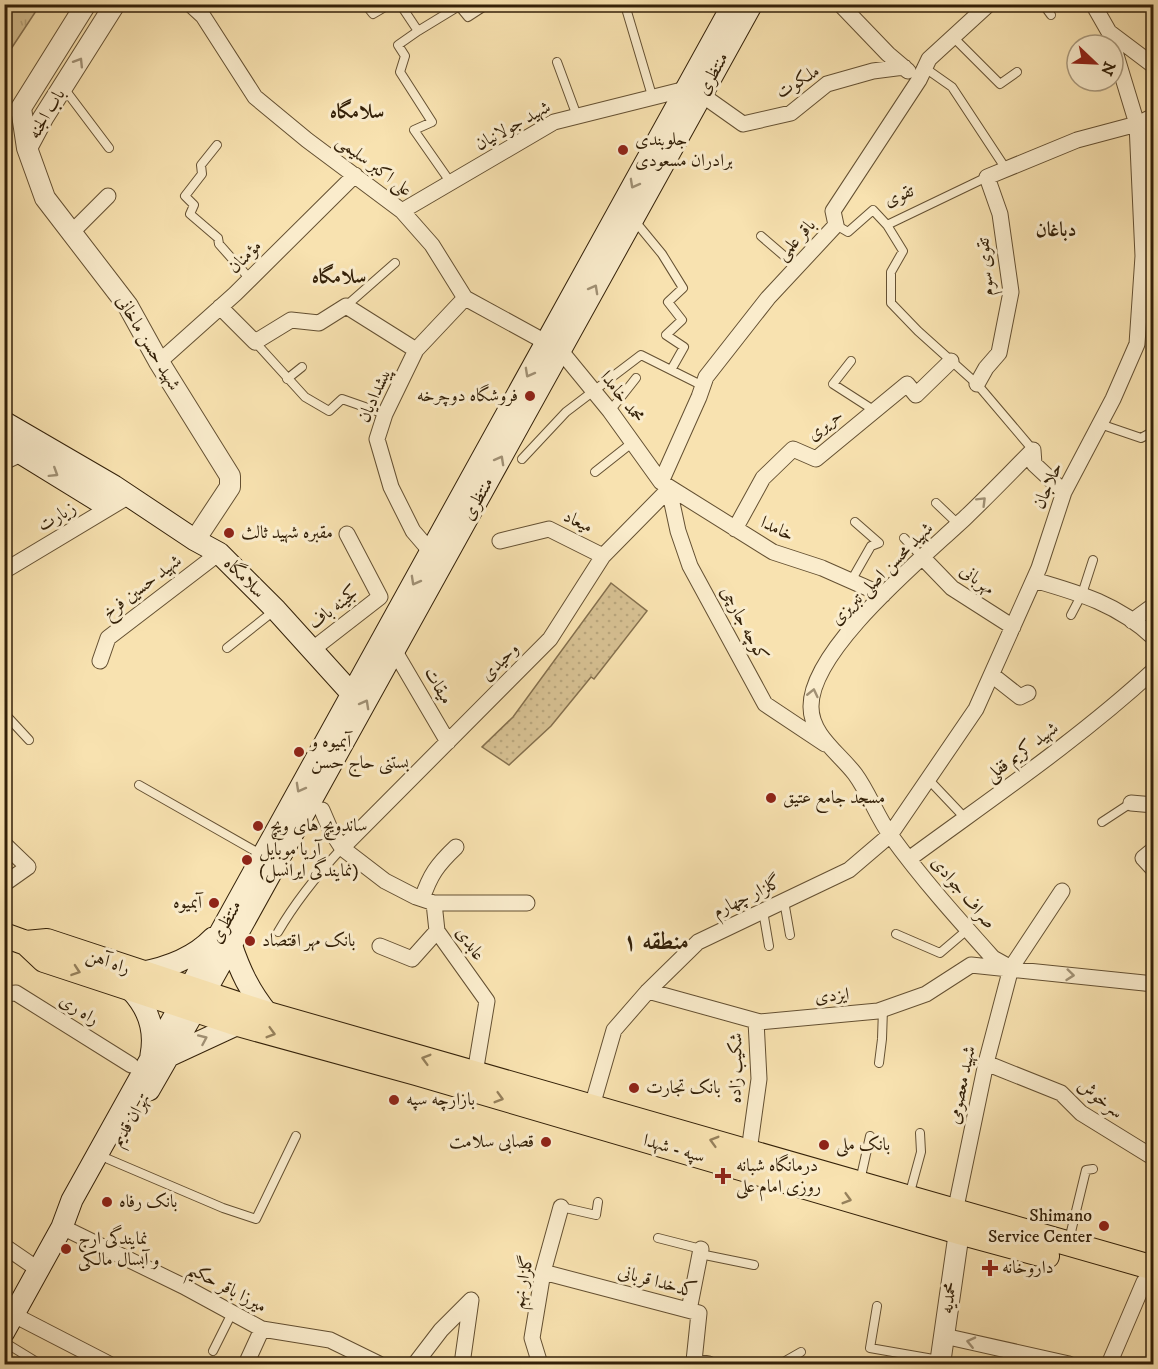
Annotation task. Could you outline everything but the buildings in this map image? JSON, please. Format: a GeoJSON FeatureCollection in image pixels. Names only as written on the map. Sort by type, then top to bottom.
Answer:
{"type":"FeatureCollection","features":[{"type":"Feature","properties":{"kind":"main road","name":"منتظری"},"geometry":{"type":"LineString","coordinates":[[553,346],[633,218],[694,92],[733,4]]}},
{"type":"Feature","properties":{"kind":"main road","name":"منتظری"},"geometry":{"type":"LineString","coordinates":[[227,937],[263,855],[352,694],[437,556],[694,92],[752,4]]}},
{"type":"Feature","properties":{"kind":"main road"},"geometry":{"type":"LineString","coordinates":[[4,422],[20,452]]}},
{"type":"Feature","properties":{"kind":"main road"},"geometry":{"type":"LineString","coordinates":[[4,443],[100,502],[122,491]]}},
{"type":"Feature","properties":{"kind":"main road","name":"سلامگاه"},"geometry":{"type":"LineString","coordinates":[[122,491],[195,540],[219,553],[313,649],[352,694]]}},
{"type":"Feature","properties":{"kind":"main road","name":"منتظری"},"geometry":{"type":"LineString","coordinates":[[192,1000],[394,650],[437,556]]}},
{"type":"Feature","properties":{"kind":"main road"},"geometry":{"type":"LineString","coordinates":[[150,1060],[153,1040],[151,1021],[135,981],[183,960],[208,943],[227,937],[239,970],[251,993],[268,1014]]}},
{"type":"Feature","properties":{"kind":"main road","name":"راه آهن"},"geometry":{"type":"LineString","coordinates":[[15,939],[44,960],[135,981],[192,1000]]}},
{"type":"Feature","properties":{"kind":"main road","name":"سپه - شهدا"},"geometry":{"type":"LineString","coordinates":[[192,1000],[268,1014],[909,1197],[957,1222],[1068,1245],[1150,1278]]}},
{"type":"Feature","properties":{"kind":"main road","name":"سپه - شهدا"},"geometry":{"type":"LineString","coordinates":[[192,1000],[238,1024],[957,1222],[1150,1278]]}},
{"type":"Feature","properties":{"kind":"main road","name":"تهران قدیم"},"geometry":{"type":"LineString","coordinates":[[9,1323],[62,1227],[72,1200],[150,1060],[192,1000]]}},
{"type":"Feature","properties":{"kind":"main road"},"geometry":{"type":"LineString","coordinates":[[150,1060],[238,1024]]}},
{"type":"Feature","properties":{"kind":"main road","name":"تهران قدیم"},"geometry":{"type":"LineString","coordinates":[[62,1227],[80,1204],[108,1160],[150,1060]]}},
{"type":"Feature","properties":{"kind":"street","name":"باب الجنه"},"geometry":{"type":"LineString","coordinates":[[27,148],[21,108],[86,4]]}},
{"type":"Feature","properties":{"kind":"street","name":"باب الجنه"},"geometry":{"type":"LineString","coordinates":[[27,148],[115,4]]}},
{"type":"Feature","properties":{"kind":"street"},"geometry":{"type":"LineString","coordinates":[[840,4],[888,54],[904,67],[922,74]]}},
{"type":"Feature","properties":{"kind":"street","name":"باقر علمی"},"geometry":{"type":"LineString","coordinates":[[665,485],[706,377],[768,298],[836,225],[833,211],[922,74],[929,59],[989,4]]}},
{"type":"Feature","properties":{"kind":"street"},"geometry":{"type":"LineString","coordinates":[[1093,4],[1109,32],[1137,124],[1154,156]]}},
{"type":"Feature","properties":{"kind":"street","name":"علی اکبر سلیمی"},"geometry":{"type":"LineString","coordinates":[[194,6],[203,16],[255,97],[307,140],[402,211],[432,245],[465,298],[553,346]]}},
{"type":"Feature","properties":{"kind":"street"},"geometry":{"type":"LineString","coordinates":[[1109,32],[1154,66]]}},
{"type":"Feature","properties":{"kind":"street","name":"ملکوت"},"geometry":{"type":"LineString","coordinates":[[694,92],[743,124],[791,113],[827,84],[873,71],[904,67]]}},
{"type":"Feature","properties":{"kind":"street","name":"شهید جولانیان"},"geometry":{"type":"LineString","coordinates":[[402,211],[554,122],[694,92]]}},
{"type":"Feature","properties":{"kind":"street"},"geometry":{"type":"LineString","coordinates":[[987,177],[1077,140],[1137,124],[1154,116]]}},
{"type":"Feature","properties":{"kind":"street","name":"حلاجان"},"geometry":{"type":"LineString","coordinates":[[890,835],[976,709],[988,670],[1013,627],[1034,580],[1064,492],[1113,399],[1137,344],[1143,256],[1137,124]]}},
{"type":"Feature","properties":{"kind":"street","name":"شهید حسن ماخانی"},"geometry":{"type":"LineString","coordinates":[[27,148],[45,198],[128,306],[159,362],[230,476],[230,487],[195,540]]}},
{"type":"Feature","properties":{"kind":"street","name":"مؤمنان"},"geometry":{"type":"LineString","coordinates":[[159,362],[250,279],[355,175]]}},
{"type":"Feature","properties":{"kind":"street","name":"تقوی سوم"},"geometry":{"type":"LineString","coordinates":[[977,384],[986,368],[999,353],[1011,292],[1000,214],[987,177]]}},
{"type":"Feature","properties":{"kind":"street"},"geometry":{"type":"LineString","coordinates":[[72,232],[108,196]]}},
{"type":"Feature","properties":{"kind":"street","name":"پیشدادیان"},"geometry":{"type":"LineString","coordinates":[[437,556],[413,531],[391,487],[377,439],[385,414],[416,350],[465,298]]}},
{"type":"Feature","properties":{"kind":"street"},"geometry":{"type":"LineString","coordinates":[[220,307],[255,342],[291,320],[320,323],[346,306],[416,350]]}},
{"type":"Feature","properties":{"kind":"street","name":"محمد خامدا"},"geometry":{"type":"LineString","coordinates":[[553,346],[610,411],[665,485]]}},
{"type":"Feature","properties":{"kind":"street","name":"حریری"},"geometry":{"type":"LineString","coordinates":[[735,529],[763,478],[793,449],[816,459],[907,384],[916,394],[951,361]]}},
{"type":"Feature","properties":{"kind":"street"},"geometry":{"type":"LineString","coordinates":[[1033,450],[1034,464],[1064,492]]}},
{"type":"Feature","properties":{"kind":"street","name":"شهید محسن اصلی تبریزی"},"geometry":{"type":"LineString","coordinates":[[829,746],[813,720],[811,705],[816,683],[826,661],[883,595],[1033,450]]}},
{"type":"Feature","properties":{"kind":"street","name":"خامدا"},"geometry":{"type":"LineString","coordinates":[[665,485],[773,552],[822,568],[883,595]]}},
{"type":"Feature","properties":{"kind":"street","name":"وحیدی"},"geometry":{"type":"LineString","coordinates":[[342,848],[550,639],[603,556],[665,485]]}},
{"type":"Feature","properties":{"kind":"street","name":"کوچه جارچی"},"geometry":{"type":"LineString","coordinates":[[665,485],[690,566],[765,704],[829,746]]}},
{"type":"Feature","properties":{"kind":"street","name":"زیارت"},"geometry":{"type":"LineString","coordinates":[[4,571],[122,491]]}},
{"type":"Feature","properties":{"kind":"street","name":"میعاد"},"geometry":{"type":"LineString","coordinates":[[500,541],[549,529],[603,556]]}},
{"type":"Feature","properties":{"kind":"street","name":"کجینه باف"},"geometry":{"type":"LineString","coordinates":[[313,649],[380,597],[347,534]]}},
{"type":"Feature","properties":{"kind":"street","name":"شهید حسین فرخ"},"geometry":{"type":"LineString","coordinates":[[100,661],[108,638],[219,553]]}},
{"type":"Feature","properties":{"kind":"street","name":"مهربانی"},"geometry":{"type":"LineString","coordinates":[[923,558],[952,588],[1013,627]]}},
{"type":"Feature","properties":{"kind":"street"},"geometry":{"type":"LineString","coordinates":[[1034,580],[1082,594],[1118,610],[1154,638]]}},
{"type":"Feature","properties":{"kind":"street"},"geometry":{"type":"LineString","coordinates":[[1132,621],[1154,605]]}},
{"type":"Feature","properties":{"kind":"street","name":"میقات"},"geometry":{"type":"LineString","coordinates":[[394,650],[448,742]]}},
{"type":"Feature","properties":{"kind":"street"},"geometry":{"type":"LineString","coordinates":[[988,670],[1020,697],[1028,693]]}},
{"type":"Feature","properties":{"kind":"street","name":"شهید کریم قفلی"},"geometry":{"type":"LineString","coordinates":[[909,859],[1066,744],[1154,670]]}},
{"type":"Feature","properties":{"kind":"street","name":"صراف جوادی"},"geometry":{"type":"LineString","coordinates":[[829,746],[855,774],[890,835],[967,930],[993,958],[1011,968]]}},
{"type":"Feature","properties":{"kind":"street"},"geometry":{"type":"LineString","coordinates":[[1131,803],[1154,805]]}},
{"type":"Feature","properties":{"kind":"street"},"geometry":{"type":"LineString","coordinates":[[322,810],[331,831],[342,848],[385,881],[428,901],[527,903]]}},
{"type":"Feature","properties":{"kind":"street","name":"گلزار چهارم"},"geometry":{"type":"LineString","coordinates":[[592,1106],[614,1030],[648,991],[698,942],[849,870],[890,835]]}},
{"type":"Feature","properties":{"kind":"street"},"geometry":{"type":"LineString","coordinates":[[4,844],[28,867],[4,884]]}},
{"type":"Feature","properties":{"kind":"street"},"geometry":{"type":"LineString","coordinates":[[428,901],[428,878],[438,864],[456,847]]}},
{"type":"Feature","properties":{"kind":"street"},"geometry":{"type":"LineString","coordinates":[[1154,849],[1143,858],[1154,870]]}},
{"type":"Feature","properties":{"kind":"street","name":"شهید معصومی"},"geometry":{"type":"LineString","coordinates":[[957,1222],[986,1063],[1011,968],[1062,891]]}},
{"type":"Feature","properties":{"kind":"street","name":"عابدی"},"geometry":{"type":"LineString","coordinates":[[428,901],[437,931],[487,1000],[475,1073]]}},
{"type":"Feature","properties":{"kind":"street"},"geometry":{"type":"LineString","coordinates":[[380,946],[412,959],[437,931]]}},
{"type":"Feature","properties":{"kind":"street","name":"ایزدی"},"geometry":{"type":"LineString","coordinates":[[648,991],[756,1021],[883,1009],[926,994],[971,965],[1154,984]]}},
{"type":"Feature","properties":{"kind":"street","name":"راه ری"},"geometry":{"type":"LineString","coordinates":[[6,998],[16,993],[150,1060]]}},
{"type":"Feature","properties":{"kind":"street","name":"شکیب زاده"},"geometry":{"type":"LineString","coordinates":[[749,1151],[759,1079],[756,1021]]}},
{"type":"Feature","properties":{"kind":"street","name":"سرخوش"},"geometry":{"type":"LineString","coordinates":[[986,1063],[1061,1093],[1081,1113],[1154,1158]]}},
{"type":"Feature","properties":{"kind":"street","name":"گلزار نهم"},"geometry":{"type":"LineString","coordinates":[[540,1365],[532,1338],[543,1272],[561,1207]]}},
{"type":"Feature","properties":{"kind":"street","name":"محمدیه"},"geometry":{"type":"LineString","coordinates":[[940,1362],[957,1222]]}},
{"type":"Feature","properties":{"kind":"street","name":"میرزا باقر حکیم"},"geometry":{"type":"LineString","coordinates":[[62,1227],[183,1286],[262,1329],[330,1340],[379,1365]]}},
{"type":"Feature","properties":{"kind":"street"},"geometry":{"type":"LineString","coordinates":[[4,1246],[39,1270]]}},
{"type":"Feature","properties":{"kind":"street"},"geometry":{"type":"LineString","coordinates":[[688,1310],[701,1252]]}},
{"type":"Feature","properties":{"kind":"street","name":"کدخدا قربانی"},"geometry":{"type":"LineString","coordinates":[[543,1272],[699,1313],[694,1361],[709,1365]]}},
{"type":"Feature","properties":{"kind":"street"},"geometry":{"type":"LineString","coordinates":[[1109,1365],[1150,1278]]}},
{"type":"Feature","properties":{"kind":"street"},"geometry":{"type":"LineString","coordinates":[[415,1365],[441,1330],[471,1300],[462,1365]]}},
{"type":"Feature","properties":{"kind":"street"},"geometry":{"type":"LineString","coordinates":[[9,1323],[109,1365]]}},
{"type":"Feature","properties":{"kind":"street"},"geometry":{"type":"LineString","coordinates":[[246,1365],[262,1329]]}},
{"type":"Feature","properties":{"kind":"street"},"geometry":{"type":"LineString","coordinates":[[944,1336],[1037,1361],[1069,1365]]}},
{"type":"Feature","properties":{"kind":"lane"},"geometry":{"type":"LineString","coordinates":[[365,4],[373,14],[390,4]]}},
{"type":"Feature","properties":{"kind":"lane"},"geometry":{"type":"LineString","coordinates":[[400,4],[418,31]]}},
{"type":"Feature","properties":{"kind":"lane"},"geometry":{"type":"LineString","coordinates":[[451,183],[414,130],[432,122],[400,72],[405,56],[398,45],[459,6],[468,17],[488,4]]}},
{"type":"Feature","properties":{"kind":"lane"},"geometry":{"type":"LineString","coordinates":[[1043,4],[1051,15]]}},
{"type":"Feature","properties":{"kind":"lane"},"geometry":{"type":"LineString","coordinates":[[626,5],[653,99]]}},
{"type":"Feature","properties":{"kind":"lane"},"geometry":{"type":"LineString","coordinates":[[953,37],[1000,84],[1017,72]]}},
{"type":"Feature","properties":{"kind":"lane"},"geometry":{"type":"LineString","coordinates":[[557,62],[577,116]]}},
{"type":"Feature","properties":{"kind":"lane"},"geometry":{"type":"LineString","coordinates":[[922,74],[952,87],[971,112],[1006,169]]}},
{"type":"Feature","properties":{"kind":"lane"},"geometry":{"type":"LineString","coordinates":[[63,86],[109,148]]}},
{"type":"Feature","properties":{"kind":"lane"},"geometry":{"type":"LineString","coordinates":[[217,145],[201,165],[202,174],[185,196],[194,205],[190,214],[218,238],[219,244],[250,279]]}},
{"type":"Feature","properties":{"kind":"lane","name":"تقوی"},"geometry":{"type":"LineString","coordinates":[[836,225],[848,232],[873,210],[887,225],[987,177]]}},
{"type":"Feature","properties":{"kind":"lane"},"geometry":{"type":"LineString","coordinates":[[633,218],[662,254],[683,288],[668,302],[682,320],[666,335],[684,346],[671,370]]}},
{"type":"Feature","properties":{"kind":"lane"},"geometry":{"type":"LineString","coordinates":[[887,225],[903,250],[891,272],[891,303],[918,331],[977,384],[1033,450]]}},
{"type":"Feature","properties":{"kind":"lane"},"geometry":{"type":"LineString","coordinates":[[761,236],[797,267]]}},
{"type":"Feature","properties":{"kind":"lane"},"geometry":{"type":"LineString","coordinates":[[346,306],[395,263]]}},
{"type":"Feature","properties":{"kind":"lane"},"geometry":{"type":"LineString","coordinates":[[255,342],[305,397],[328,411],[342,399],[385,414]]}},
{"type":"Feature","properties":{"kind":"lane"},"geometry":{"type":"LineString","coordinates":[[522,459],[566,411],[641,355],[703,386]]}},
{"type":"Feature","properties":{"kind":"lane"},"geometry":{"type":"LineString","coordinates":[[851,361],[833,384],[875,411]]}},
{"type":"Feature","properties":{"kind":"lane"},"geometry":{"type":"LineString","coordinates":[[287,379],[302,368]]}},
{"type":"Feature","properties":{"kind":"lane"},"geometry":{"type":"LineString","coordinates":[[610,411],[636,378]]}},
{"type":"Feature","properties":{"kind":"lane"},"geometry":{"type":"LineString","coordinates":[[1100,424],[1141,438],[1154,431]]}},
{"type":"Feature","properties":{"kind":"lane"},"geometry":{"type":"LineString","coordinates":[[595,472],[633,442]]}},
{"type":"Feature","properties":{"kind":"lane"},"geometry":{"type":"LineString","coordinates":[[936,503],[958,524]]}},
{"type":"Feature","properties":{"kind":"lane"},"geometry":{"type":"LineString","coordinates":[[851,581],[871,546],[879,543],[855,522]]}},
{"type":"Feature","properties":{"kind":"lane"},"geometry":{"type":"LineString","coordinates":[[904,538],[923,558]]}},
{"type":"Feature","properties":{"kind":"lane"},"geometry":{"type":"LineString","coordinates":[[1071,615],[1082,594],[1093,560]]}},
{"type":"Feature","properties":{"kind":"lane"},"geometry":{"type":"LineString","coordinates":[[226,648],[276,610]]}},
{"type":"Feature","properties":{"kind":"lane"},"geometry":{"type":"LineString","coordinates":[[4,713],[29,740]]}},
{"type":"Feature","properties":{"kind":"lane"},"geometry":{"type":"LineString","coordinates":[[928,779],[965,818]]}},
{"type":"Feature","properties":{"kind":"lane"},"geometry":{"type":"LineString","coordinates":[[139,785],[263,855]]}},
{"type":"Feature","properties":{"kind":"lane"},"geometry":{"type":"LineString","coordinates":[[1102,822],[1131,803]]}},
{"type":"Feature","properties":{"kind":"lane"},"geometry":{"type":"LineString","coordinates":[[278,932],[310,885],[342,848]]}},
{"type":"Feature","properties":{"kind":"lane"},"geometry":{"type":"LineString","coordinates":[[784,901],[790,934]]}},
{"type":"Feature","properties":{"kind":"lane"},"geometry":{"type":"LineString","coordinates":[[763,911],[769,946]]}},
{"type":"Feature","properties":{"kind":"lane"},"geometry":{"type":"LineString","coordinates":[[896,934],[940,953],[967,930]]}},
{"type":"Feature","properties":{"kind":"lane"},"geometry":{"type":"LineString","coordinates":[[879,1063],[883,1009]]}},
{"type":"Feature","properties":{"kind":"lane"},"geometry":{"type":"LineString","coordinates":[[909,1197],[921,1152],[920,1133]]}},
{"type":"Feature","properties":{"kind":"lane"},"geometry":{"type":"LineString","coordinates":[[108,1160],[256,1219],[296,1136]]}},
{"type":"Feature","properties":{"kind":"lane"},"geometry":{"type":"LineString","coordinates":[[860,1183],[870,1136]]}},
{"type":"Feature","properties":{"kind":"lane"},"geometry":{"type":"LineString","coordinates":[[1068,1245],[1086,1170],[1093,1169]]}},
{"type":"Feature","properties":{"kind":"lane"},"geometry":{"type":"LineString","coordinates":[[561,1207],[596,1215],[598,1202]]}},
{"type":"Feature","properties":{"kind":"lane"},"geometry":{"type":"LineString","coordinates":[[658,1239],[754,1265]]}},
{"type":"Feature","properties":{"kind":"lane"},"geometry":{"type":"LineString","coordinates":[[877,1306],[870,1348],[940,1362]]}},
{"type":"Feature","properties":{"kind":"lane"},"geometry":{"type":"LineString","coordinates":[[213,1351],[232,1313]]}},
{"type":"Feature","properties":{"kind":"lane"},"geometry":{"type":"LineString","coordinates":[[4,1342],[40,1365]]}},
{"type":"Feature","properties":{"kind":"lane"},"geometry":{"type":"LineString","coordinates":[[780,1365],[801,1352]]}},
{"type":"Feature","properties":{"kind":"green space"},"geometry":{"type":"Polygon","coordinates":[[[4,5],[40,5],[5,58],[4,5]]]}},
{"type":"Feature","properties":{"kind":"green space"},"geometry":{"type":"Polygon","coordinates":[[[611,583],[647,611],[594,679],[591,677],[551,726],[509,765],[482,747],[513,717],[611,583]]]}},
{"type":"Feature","properties":{"kind":"place","name":"جلوبندی برادران مسعودی"},"geometry":{"type":"Point","coordinates":[623,150]}},
{"type":"Feature","properties":{"kind":"place","name":"فروشگاه دوچرخه"},"geometry":{"type":"Point","coordinates":[530,396]}},
{"type":"Feature","properties":{"kind":"place","name":"مقبره شهید ثالث"},"geometry":{"type":"Point","coordinates":[229,533]}},
{"type":"Feature","properties":{"kind":"place","name":"آبمیوه و بستنی حاج حسن"},"geometry":{"type":"Point","coordinates":[299,752]}},
{"type":"Feature","properties":{"kind":"place","name":"مسجد جامع عتیق"},"geometry":{"type":"Point","coordinates":[771,798]}},
{"type":"Feature","properties":{"kind":"place","name":"ساندویچ های ویچ"},"geometry":{"type":"Point","coordinates":[258,826]}},
{"type":"Feature","properties":{"kind":"place","name":"آریا موبایل (نمایندگی ایرانسل)"},"geometry":{"type":"Point","coordinates":[247,860]}},
{"type":"Feature","properties":{"kind":"place","name":"آبمیوه"},"geometry":{"type":"Point","coordinates":[214,903]}},
{"type":"Feature","properties":{"kind":"place","name":"بانک مهر اقتصاد"},"geometry":{"type":"Point","coordinates":[250,941]}},
{"type":"Feature","properties":{"kind":"place","name":"بانک تجارت"},"geometry":{"type":"Point","coordinates":[634,1088]}},
{"type":"Feature","properties":{"kind":"place","name":"بازارچه سپه"},"geometry":{"type":"Point","coordinates":[394,1100]}},
{"type":"Feature","properties":{"kind":"place","name":"قصابی سلامت"},"geometry":{"type":"Point","coordinates":[546,1142]}},
{"type":"Feature","properties":{"kind":"place","name":"بانک ملی"},"geometry":{"type":"Point","coordinates":[824,1145]}},
{"type":"Feature","properties":{"kind":"place","name":"درمانگاه شبانه روزی امام علی"},"geometry":{"type":"Point","coordinates":[723,1176]}},
{"type":"Feature","properties":{"kind":"place","name":"بانک رفاه"},"geometry":{"type":"Point","coordinates":[107,1202]}},
{"type":"Feature","properties":{"kind":"place","name":"Shimano Service Center"},"geometry":{"type":"Point","coordinates":[1104,1226]}},
{"type":"Feature","properties":{"kind":"place","name":"نمایندگی ارج و آبسال مالکی"},"geometry":{"type":"Point","coordinates":[66,1249]}},
{"type":"Feature","properties":{"kind":"place","name":"داروخانه"},"geometry":{"type":"Point","coordinates":[990,1268]}},
{"type":"Feature","properties":{"kind":"district","name":"سلامگاه"},"geometry":{"type":"Point","coordinates":[357,112]}},
{"type":"Feature","properties":{"kind":"district","name":"دباغان"},"geometry":{"type":"Point","coordinates":[1056,230]}},
{"type":"Feature","properties":{"kind":"district","name":"سلامگاه"},"geometry":{"type":"Point","coordinates":[339,277]}},
{"type":"Feature","properties":{"kind":"district","name":"منطقه ۱"},"geometry":{"type":"Point","coordinates":[656,942]}}]}
